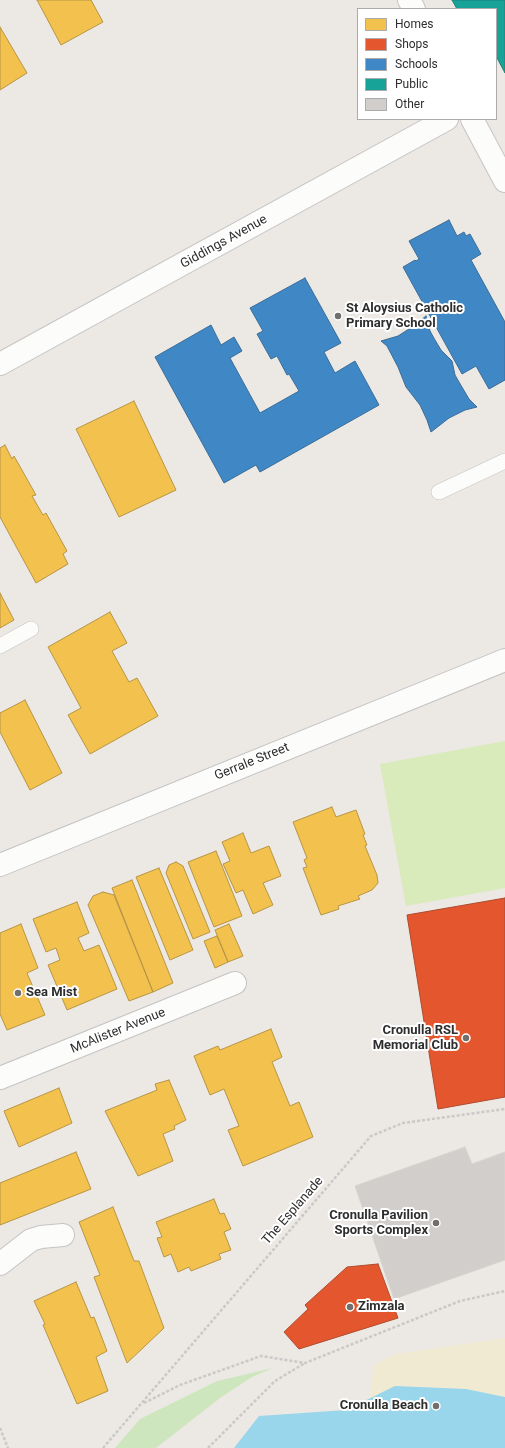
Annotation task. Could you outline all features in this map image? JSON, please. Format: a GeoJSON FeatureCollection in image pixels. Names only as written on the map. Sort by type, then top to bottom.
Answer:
{"type":"FeatureCollection","features":[{"type":"Feature","properties":{"kind":"street","name":"Giddings Avenue"},"geometry":{"type":"LineString","coordinates":[[0,364],[445,120]]}},
{"type":"Feature","properties":{"kind":"street"},"geometry":{"type":"LineString","coordinates":[[473,120],[505,181]]}},
{"type":"Feature","properties":{"kind":"street","name":"Gerrale Street"},"geometry":{"type":"LineString","coordinates":[[0,864],[505,660]]}},
{"type":"Feature","properties":{"kind":"street","name":"McAlister Avenue"},"geometry":{"type":"LineString","coordinates":[[0,1078],[235,983]]}},
{"type":"Feature","properties":{"kind":"street"},"geometry":{"type":"LineString","coordinates":[[0,1264],[31,1240],[41,1237],[63,1235]]}},
{"type":"Feature","properties":{"kind":"lane"},"geometry":{"type":"LineString","coordinates":[[439,492],[505,461]]}},
{"type":"Feature","properties":{"kind":"lane"},"geometry":{"type":"LineString","coordinates":[[0,646],[31,629]]}},
{"type":"Feature","properties":{"kind":"path","name":"The Esplanade"},"geometry":{"type":"LineString","coordinates":[[103,1448],[371,1136],[403,1123],[505,1108]]}},
{"type":"Feature","properties":{"kind":"path"},"geometry":{"type":"LineString","coordinates":[[208,1448],[275,1381],[305,1363],[460,1301],[505,1291]]}},
{"type":"Feature","properties":{"kind":"path","name":"The Esplanade"},"geometry":{"type":"LineString","coordinates":[[142,1404],[180,1385],[261,1356],[305,1363]]}},
{"type":"Feature","properties":{"kind":"path"},"geometry":{"type":"LineString","coordinates":[[0,1428],[8,1448]]}},
{"type":"Feature","properties":{"kind":"green space"},"geometry":{"type":"Polygon","coordinates":[[[505,741],[505,888],[406,906],[380,764],[505,741]]]}},
{"type":"Feature","properties":{"kind":"green space"},"geometry":{"type":"Polygon","coordinates":[[[273,1368],[252,1377],[220,1398],[156,1448],[115,1448],[140,1419],[217,1381],[273,1368]]]}},
{"type":"Feature","properties":{"kind":"sand","name":"Cronulla Beach"},"geometry":{"type":"Polygon","coordinates":[[[505,1338],[505,1448],[362,1448],[374,1365],[395,1354],[505,1338]]]}},
{"type":"Feature","properties":{"kind":"water"},"geometry":{"type":"Polygon","coordinates":[[[395,1386],[466,1389],[505,1397],[505,1448],[234,1448],[259,1416],[346,1410],[395,1386]]]}},
{"type":"Feature","properties":{"kind":"building: Homes"},"geometry":{"type":"Polygon","coordinates":[[[37,0],[91,0],[103,22],[61,45],[37,0]]]}},
{"type":"Feature","properties":{"kind":"building: Homes"},"geometry":{"type":"Polygon","coordinates":[[[0,27],[27,73],[0,90],[0,27]]]}},
{"type":"Feature","properties":{"kind":"building: Homes"},"geometry":{"type":"Polygon","coordinates":[[[134,401],[176,490],[119,517],[76,429],[134,401]]]}},
{"type":"Feature","properties":{"kind":"building: Homes"},"geometry":{"type":"Polygon","coordinates":[[[5,445],[12,459],[14,456],[36,495],[32,496],[43,515],[46,513],[67,551],[63,554],[68,564],[36,583],[0,517],[0,448],[5,445]]]}},
{"type":"Feature","properties":{"kind":"building: Homes"},"geometry":{"type":"Polygon","coordinates":[[[0,593],[14,620],[0,628],[0,593]]]}},
{"type":"Feature","properties":{"kind":"building: Homes"},"geometry":{"type":"Polygon","coordinates":[[[110,612],[127,643],[112,651],[129,682],[137,678],[158,716],[90,754],[68,715],[81,708],[48,647],[110,612]]]}},
{"type":"Feature","properties":{"kind":"building: Homes"},"geometry":{"type":"Polygon","coordinates":[[[25,700],[62,773],[30,790],[0,732],[0,713],[25,700]]]}},
{"type":"Feature","properties":{"kind":"building: Homes"},"geometry":{"type":"Polygon","coordinates":[[[332,807],[336,817],[356,810],[365,834],[363,835],[367,845],[365,846],[377,875],[378,883],[372,890],[358,896],[360,899],[338,906],[339,909],[321,915],[303,868],[307,867],[304,860],[307,858],[293,822],[332,807]]]}},
{"type":"Feature","properties":{"kind":"building: Homes"},"geometry":{"type":"Polygon","coordinates":[[[243,833],[251,853],[269,846],[281,876],[263,883],[273,905],[253,914],[243,890],[236,893],[223,864],[230,861],[222,842],[243,833]]]}},
{"type":"Feature","properties":{"kind":"building: Homes"},"geometry":{"type":"Polygon","coordinates":[[[216,851],[242,916],[214,927],[188,862],[216,851]]]}},
{"type":"Feature","properties":{"kind":"building: Homes"},"geometry":{"type":"Polygon","coordinates":[[[176,862],[183,866],[210,932],[193,939],[166,873],[169,865],[176,862]]]}},
{"type":"Feature","properties":{"kind":"building: Homes"},"geometry":{"type":"Polygon","coordinates":[[[159,868],[193,950],[170,960],[136,877],[159,868]]]}},
{"type":"Feature","properties":{"kind":"building: Homes"},"geometry":{"type":"Polygon","coordinates":[[[132,880],[173,983],[153,992],[112,888],[132,880]]]}},
{"type":"Feature","properties":{"kind":"building: Homes"},"geometry":{"type":"Polygon","coordinates":[[[103,892],[114,895],[153,992],[129,1001],[88,905],[93,896],[103,892]]]}},
{"type":"Feature","properties":{"kind":"building: Homes"},"geometry":{"type":"Polygon","coordinates":[[[77,902],[89,933],[78,938],[84,951],[99,945],[117,989],[67,1010],[48,965],[60,960],[56,948],[46,952],[33,919],[77,902]]]}},
{"type":"Feature","properties":{"kind":"building: Homes","name":"Sea Mist"},"geometry":{"type":"Polygon","coordinates":[[[21,924],[38,968],[27,973],[45,1015],[7,1030],[0,1014],[0,933],[21,924]]]}},
{"type":"Feature","properties":{"kind":"building: Homes"},"geometry":{"type":"Polygon","coordinates":[[[229,924],[243,956],[228,962],[215,930],[229,924]]]}},
{"type":"Feature","properties":{"kind":"building: Homes"},"geometry":{"type":"Polygon","coordinates":[[[217,936],[228,962],[215,968],[204,941],[217,936]]]}},
{"type":"Feature","properties":{"kind":"building: Homes"},"geometry":{"type":"Polygon","coordinates":[[[271,1029],[282,1057],[272,1062],[290,1106],[299,1102],[313,1137],[243,1166],[228,1130],[239,1126],[224,1089],[210,1095],[194,1056],[218,1046],[220,1050],[271,1029]]]}},
{"type":"Feature","properties":{"kind":"building: Homes"},"geometry":{"type":"Polygon","coordinates":[[[169,1080],[186,1120],[174,1126],[175,1129],[163,1134],[173,1161],[138,1176],[105,1111],[157,1090],[155,1084],[169,1080]]]}},
{"type":"Feature","properties":{"kind":"building: Homes"},"geometry":{"type":"Polygon","coordinates":[[[59,1088],[72,1123],[19,1147],[4,1111],[59,1088]]]}},
{"type":"Feature","properties":{"kind":"building: Homes"},"geometry":{"type":"Polygon","coordinates":[[[76,1152],[91,1189],[0,1225],[0,1183],[76,1152]]]}},
{"type":"Feature","properties":{"kind":"building: Homes"},"geometry":{"type":"Polygon","coordinates":[[[214,1199],[220,1214],[224,1213],[231,1229],[224,1232],[231,1250],[219,1254],[221,1259],[191,1271],[189,1267],[178,1272],[171,1254],[164,1257],[157,1238],[162,1237],[156,1222],[214,1199]]]}},
{"type":"Feature","properties":{"kind":"building: Homes"},"geometry":{"type":"Polygon","coordinates":[[[113,1207],[134,1261],[139,1261],[164,1328],[127,1363],[94,1277],[100,1275],[79,1222],[113,1207]]]}},
{"type":"Feature","properties":{"kind":"building: Homes"},"geometry":{"type":"Polygon","coordinates":[[[76,1282],[91,1318],[94,1317],[107,1351],[96,1357],[108,1391],[77,1404],[43,1325],[45,1324],[34,1301],[76,1282]]]}},
{"type":"Feature","properties":{"kind":"building: Shops","name":"Cronulla RSL Memorial Club"},"geometry":{"type":"Polygon","coordinates":[[[505,898],[505,1097],[438,1109],[407,915],[505,898]]]}},
{"type":"Feature","properties":{"kind":"building: Shops","name":"Zimzala"},"geometry":{"type":"Polygon","coordinates":[[[378,1264],[398,1318],[299,1349],[284,1332],[308,1309],[305,1305],[347,1267],[378,1264]]]}},
{"type":"Feature","properties":{"kind":"building: Schools"},"geometry":{"type":"Polygon","coordinates":[[[449,220],[457,236],[464,232],[466,236],[470,234],[481,254],[471,260],[505,322],[505,380],[489,389],[476,366],[462,374],[403,267],[419,259],[409,241],[449,220]]]}},
{"type":"Feature","properties":{"kind":"building: Schools"},"geometry":{"type":"Polygon","coordinates":[[[305,278],[341,343],[324,352],[335,373],[355,361],[379,405],[260,472],[256,465],[224,483],[155,357],[211,325],[221,345],[234,337],[242,351],[230,358],[260,413],[299,391],[289,374],[287,375],[277,356],[271,359],[257,334],[263,331],[250,308],[305,278]]]}},
{"type":"Feature","properties":{"kind":"building: Schools"},"geometry":{"type":"Polygon","coordinates":[[[426,316],[430,331],[435,340],[441,350],[452,361],[455,375],[469,399],[477,407],[465,410],[449,418],[431,432],[420,405],[406,387],[387,346],[381,341],[398,336],[426,316]]]}},
{"type":"Feature","properties":{"kind":"building: Public"},"geometry":{"type":"Polygon","coordinates":[[[452,0],[505,0],[505,73],[497,58],[497,8],[456,8],[452,0]]]}},
{"type":"Feature","properties":{"kind":"building: Other","name":"Cronulla Pavilion Sports Complex"},"geometry":{"type":"Polygon","coordinates":[[[465,1147],[472,1164],[505,1152],[505,1260],[394,1299],[355,1186],[465,1147]]]}},
{"type":"Feature","properties":{"kind":"place","name":"St Aloysius Catholic Primary School"},"geometry":{"type":"Point","coordinates":[338,316]}},
{"type":"Feature","properties":{"kind":"place","name":"Sea Mist"},"geometry":{"type":"Point","coordinates":[18,993]}},
{"type":"Feature","properties":{"kind":"place","name":"Cronulla RSL Memorial Club"},"geometry":{"type":"Point","coordinates":[466,1038]}},
{"type":"Feature","properties":{"kind":"place","name":"Cronulla Pavilion Sports Complex"},"geometry":{"type":"Point","coordinates":[436,1223]}},
{"type":"Feature","properties":{"kind":"place","name":"Zimzala"},"geometry":{"type":"Point","coordinates":[350,1307]}},
{"type":"Feature","properties":{"kind":"place","name":"Cronulla Beach"},"geometry":{"type":"Point","coordinates":[436,1406]}}]}
